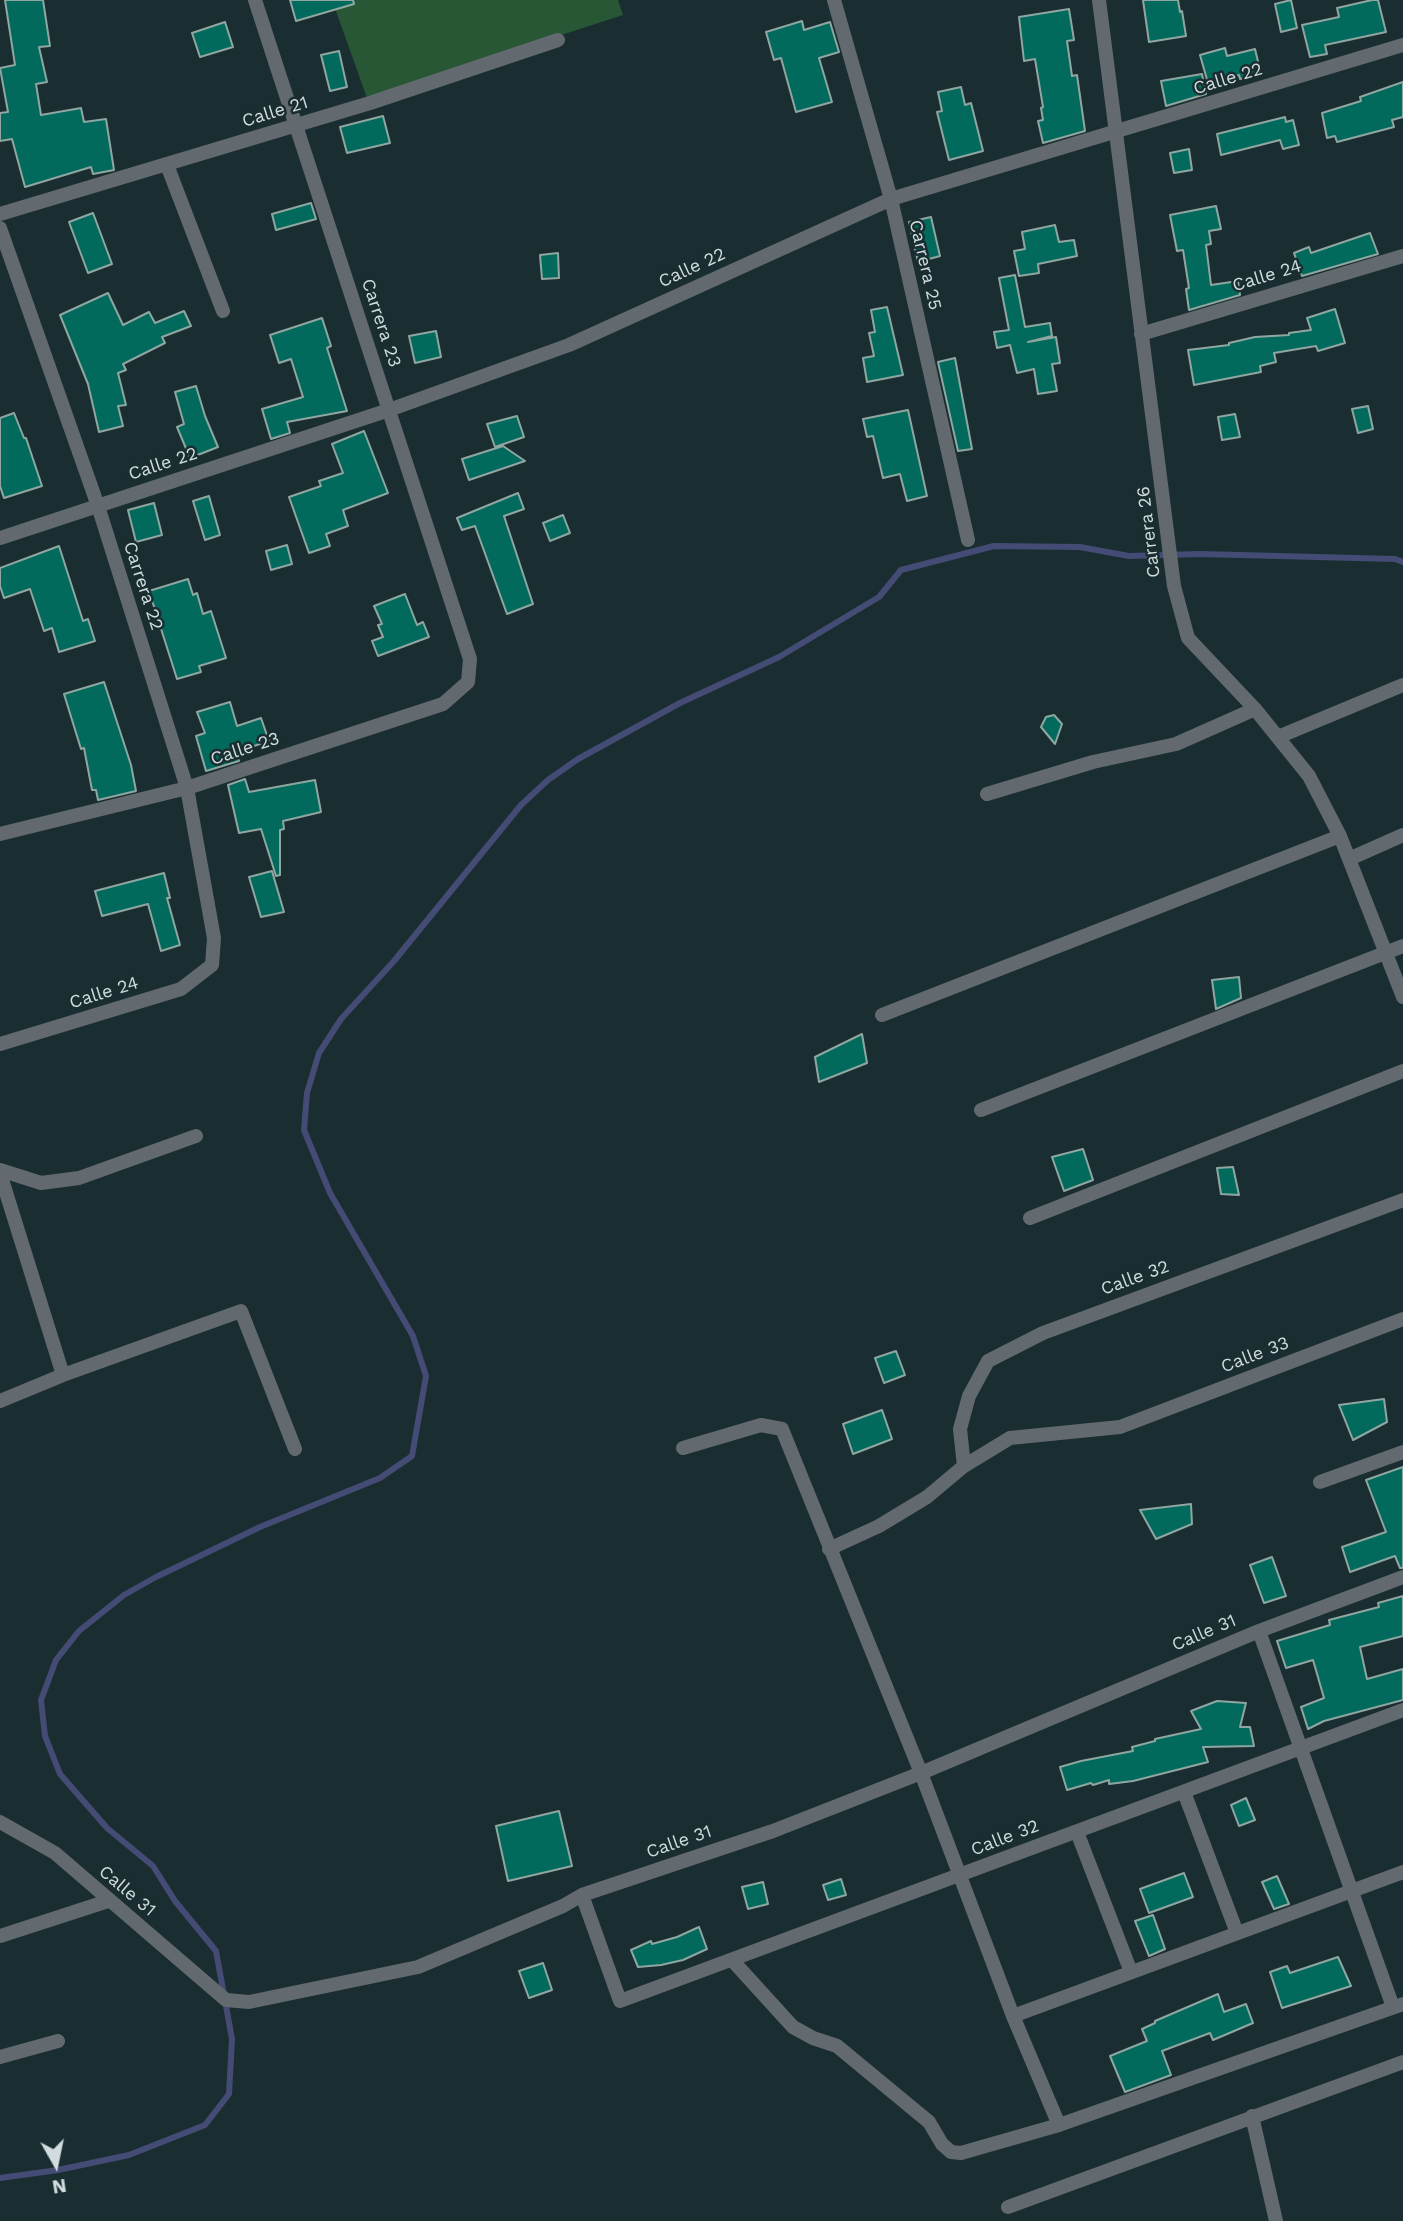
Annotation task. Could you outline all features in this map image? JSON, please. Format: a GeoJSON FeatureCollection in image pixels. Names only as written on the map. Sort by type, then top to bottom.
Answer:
{"type":"FeatureCollection","features":[{"type":"Feature","properties":{"kind":"street","name":"Carrera 23"},"geometry":{"type":"LineString","coordinates":[[255,0],[470,659]]}},
{"type":"Feature","properties":{"kind":"street","name":"Carrera 25"},"geometry":{"type":"LineString","coordinates":[[834,0],[891,199],[968,540]]}},
{"type":"Feature","properties":{"kind":"street","name":"Carrera 26"},"geometry":{"type":"LineString","coordinates":[[1100,0],[1174,586],[1188,638],[1255,709],[1309,776],[1340,836],[1403,997]]}},
{"type":"Feature","properties":{"kind":"street","name":"Calle 21"},"geometry":{"type":"LineString","coordinates":[[0,214],[296,126],[558,40]]}},
{"type":"Feature","properties":{"kind":"street","name":"Calle 22"},"geometry":{"type":"LineString","coordinates":[[0,538],[389,410],[569,345],[891,199],[1403,45]]}},
{"type":"Feature","properties":{"kind":"street"},"geometry":{"type":"LineString","coordinates":[[167,165],[223,311]]}},
{"type":"Feature","properties":{"kind":"street","name":"Carrera 22"},"geometry":{"type":"LineString","coordinates":[[0,229],[98,506],[187,788],[214,938],[212,965]]}},
{"type":"Feature","properties":{"kind":"street","name":"Calle 24"},"geometry":{"type":"LineString","coordinates":[[1141,334],[1403,256]]}},
{"type":"Feature","properties":{"kind":"street","name":"Calle 23"},"geometry":{"type":"LineString","coordinates":[[0,834],[187,788],[443,704],[468,682],[470,659]]}},
{"type":"Feature","properties":{"kind":"street"},"geometry":{"type":"LineString","coordinates":[[1278,737],[1403,685]]}},
{"type":"Feature","properties":{"kind":"street"},"geometry":{"type":"LineString","coordinates":[[988,794],[1093,762],[1176,744],[1255,709]]}},
{"type":"Feature","properties":{"kind":"street"},"geometry":{"type":"LineString","coordinates":[[1349,859],[1403,835]]}},
{"type":"Feature","properties":{"kind":"street"},"geometry":{"type":"LineString","coordinates":[[882,1015],[1340,836]]}},
{"type":"Feature","properties":{"kind":"street"},"geometry":{"type":"LineString","coordinates":[[981,1110],[1403,946]]}},
{"type":"Feature","properties":{"kind":"street","name":"Calle 24"},"geometry":{"type":"LineString","coordinates":[[0,1044],[181,989],[212,965]]}},
{"type":"Feature","properties":{"kind":"street"},"geometry":{"type":"LineString","coordinates":[[1030,1217],[1403,1071]]}},
{"type":"Feature","properties":{"kind":"street"},"geometry":{"type":"LineString","coordinates":[[0,1172],[41,1183],[79,1178],[196,1136]]}},
{"type":"Feature","properties":{"kind":"street"},"geometry":{"type":"LineString","coordinates":[[0,1172],[63,1375]]}},
{"type":"Feature","properties":{"kind":"street","name":"Calle 32"},"geometry":{"type":"LineString","coordinates":[[964,1466],[960,1429],[969,1396],[988,1361],[1043,1333],[1403,1200]]}},
{"type":"Feature","properties":{"kind":"street"},"geometry":{"type":"LineString","coordinates":[[0,1401],[63,1375],[241,1311],[295,1449]]}},
{"type":"Feature","properties":{"kind":"street","name":"Calle 33"},"geometry":{"type":"LineString","coordinates":[[829,1549],[879,1526],[927,1497],[964,1466],[1010,1438],[1120,1427],[1403,1320]]}},
{"type":"Feature","properties":{"kind":"street"},"geometry":{"type":"LineString","coordinates":[[683,1448],[761,1425],[782,1429],[921,1773],[1013,2016],[1059,2124]]}},
{"type":"Feature","properties":{"kind":"street"},"geometry":{"type":"LineString","coordinates":[[1320,1482],[1403,1452]]}},
{"type":"Feature","properties":{"kind":"street","name":"Calle 31"},"geometry":{"type":"LineString","coordinates":[[0,1822],[55,1853],[226,2000],[249,2002],[418,1966],[563,1906],[582,1895],[773,1830],[921,1773],[1259,1630],[1403,1577]]}},
{"type":"Feature","properties":{"kind":"street"},"geometry":{"type":"LineString","coordinates":[[732,1960],[793,2027],[813,2038],[837,2046],[929,2122],[942,2144],[951,2152],[961,2153],[1059,2124],[1398,2006],[1350,1891],[1259,1630]]}},
{"type":"Feature","properties":{"kind":"street","name":"Calle 32"},"geometry":{"type":"LineString","coordinates":[[582,1895],[620,2001],[1403,1710]]}},
{"type":"Feature","properties":{"kind":"street"},"geometry":{"type":"LineString","coordinates":[[1184,1792],[1237,1933]]}},
{"type":"Feature","properties":{"kind":"street"},"geometry":{"type":"LineString","coordinates":[[1077,1832],[1130,1972]]}},
{"type":"Feature","properties":{"kind":"street"},"geometry":{"type":"LineString","coordinates":[[1013,2016],[1403,1872]]}},
{"type":"Feature","properties":{"kind":"street"},"geometry":{"type":"LineString","coordinates":[[0,1936],[108,1900]]}},
{"type":"Feature","properties":{"kind":"street"},"geometry":{"type":"LineString","coordinates":[[0,2057],[58,2041]]}},
{"type":"Feature","properties":{"kind":"street"},"geometry":{"type":"LineString","coordinates":[[1008,2207],[1403,2062]]}},
{"type":"Feature","properties":{"kind":"street"},"geometry":{"type":"LineString","coordinates":[[1252,2116],[1276,2221]]}},
{"type":"Feature","properties":{"kind":"green space"},"geometry":{"type":"Polygon","coordinates":[[[332,0],[618,0],[623,15],[367,98],[332,0]]]}},
{"type":"Feature","properties":{"kind":"building"},"geometry":{"type":"Polygon","coordinates":[[[5,0],[43,0],[50,46],[39,47],[47,82],[36,84],[41,115],[81,108],[84,122],[106,119],[114,170],[93,174],[91,167],[25,187],[12,139],[0,141],[0,113],[8,112],[0,68],[15,65],[5,0]]]}},
{"type":"Feature","properties":{"kind":"building"},"geometry":{"type":"Polygon","coordinates":[[[290,0],[353,0],[354,4],[296,21],[290,0]]]}},
{"type":"Feature","properties":{"kind":"building"},"geometry":{"type":"Polygon","coordinates":[[[1143,0],[1178,0],[1186,36],[1149,42],[1143,0]]]}},
{"type":"Feature","properties":{"kind":"building"},"geometry":{"type":"Polygon","coordinates":[[[1291,0],[1297,28],[1281,32],[1275,4],[1291,0]]]}},
{"type":"Feature","properties":{"kind":"building"},"geometry":{"type":"Polygon","coordinates":[[[1378,0],[1386,32],[1325,45],[1327,54],[1310,57],[1302,25],[1339,17],[1337,8],[1378,0]]]}},
{"type":"Feature","properties":{"kind":"building"},"geometry":{"type":"Polygon","coordinates":[[[1069,9],[1074,40],[1067,41],[1072,76],[1077,75],[1085,131],[1043,143],[1038,121],[1043,120],[1043,107],[1035,59],[1024,61],[1019,17],[1069,9]]]}},
{"type":"Feature","properties":{"kind":"building"},"geometry":{"type":"Polygon","coordinates":[[[802,21],[804,30],[830,22],[839,52],[819,58],[832,102],[796,112],[781,58],[774,60],[766,32],[802,21]]]}},
{"type":"Feature","properties":{"kind":"building"},"geometry":{"type":"Polygon","coordinates":[[[225,22],[233,47],[200,57],[192,33],[225,22]]]}},
{"type":"Feature","properties":{"kind":"building"},"geometry":{"type":"Polygon","coordinates":[[[1225,48],[1227,56],[1255,49],[1261,74],[1240,79],[1239,75],[1208,83],[1200,55],[1225,48]]]}},
{"type":"Feature","properties":{"kind":"building"},"geometry":{"type":"Polygon","coordinates":[[[339,51],[347,87],[330,91],[321,55],[339,51]]]}},
{"type":"Feature","properties":{"kind":"building"},"geometry":{"type":"Polygon","coordinates":[[[1202,74],[1206,94],[1166,106],[1161,81],[1202,74]]]}},
{"type":"Feature","properties":{"kind":"building"},"geometry":{"type":"Polygon","coordinates":[[[1403,82],[1403,117],[1392,120],[1394,127],[1337,142],[1335,136],[1327,138],[1322,113],[1361,101],[1360,97],[1403,82]]]}},
{"type":"Feature","properties":{"kind":"building"},"geometry":{"type":"Polygon","coordinates":[[[961,87],[965,105],[971,103],[983,151],[949,160],[937,112],[942,111],[938,92],[961,87]]]}},
{"type":"Feature","properties":{"kind":"building"},"geometry":{"type":"Polygon","coordinates":[[[383,116],[390,143],[347,153],[340,127],[383,116]]]}},
{"type":"Feature","properties":{"kind":"building"},"geometry":{"type":"Polygon","coordinates":[[[1285,117],[1286,122],[1293,120],[1299,145],[1283,149],[1280,140],[1221,155],[1217,134],[1285,117]]]}},
{"type":"Feature","properties":{"kind":"building"},"geometry":{"type":"Polygon","coordinates":[[[1189,149],[1192,170],[1174,173],[1170,153],[1189,149]]]}},
{"type":"Feature","properties":{"kind":"building"},"geometry":{"type":"Polygon","coordinates":[[[311,203],[316,219],[276,230],[272,214],[311,203]]]}},
{"type":"Feature","properties":{"kind":"building"},"geometry":{"type":"Polygon","coordinates":[[[1216,206],[1221,229],[1209,231],[1211,244],[1206,245],[1211,285],[1238,281],[1240,295],[1189,310],[1186,289],[1189,288],[1183,250],[1177,251],[1170,215],[1216,206]]]}},
{"type":"Feature","properties":{"kind":"building"},"geometry":{"type":"Polygon","coordinates":[[[93,213],[112,264],[88,273],[69,222],[93,213]]]}},
{"type":"Feature","properties":{"kind":"building"},"geometry":{"type":"Polygon","coordinates":[[[931,217],[940,256],[918,262],[909,222],[931,217]]]}},
{"type":"Feature","properties":{"kind":"building"},"geometry":{"type":"Polygon","coordinates":[[[1055,225],[1059,242],[1074,240],[1077,256],[1038,264],[1039,273],[1019,276],[1014,251],[1025,249],[1022,232],[1055,225]]]}},
{"type":"Feature","properties":{"kind":"building"},"geometry":{"type":"Polygon","coordinates":[[[1370,233],[1378,254],[1302,276],[1294,253],[1309,247],[1311,253],[1370,233]]]}},
{"type":"Feature","properties":{"kind":"building"},"geometry":{"type":"Polygon","coordinates":[[[558,253],[559,278],[542,279],[540,255],[558,253]]]}},
{"type":"Feature","properties":{"kind":"building"},"geometry":{"type":"Polygon","coordinates":[[[1015,275],[1025,327],[1050,323],[1052,336],[1028,342],[1056,337],[1060,363],[1052,364],[1057,391],[1038,394],[1034,369],[1017,373],[1010,345],[997,348],[994,332],[1009,330],[999,278],[1015,275]]]}},
{"type":"Feature","properties":{"kind":"building"},"geometry":{"type":"Polygon","coordinates":[[[108,293],[123,325],[149,312],[155,323],[184,311],[191,326],[162,337],[165,343],[123,364],[126,370],[118,373],[126,405],[118,406],[123,426],[99,432],[88,384],[60,315],[108,293]]]}},
{"type":"Feature","properties":{"kind":"building"},"geometry":{"type":"Polygon","coordinates":[[[887,307],[903,375],[867,382],[863,358],[874,356],[869,333],[875,332],[871,310],[887,307]]]}},
{"type":"Feature","properties":{"kind":"building"},"geometry":{"type":"Polygon","coordinates":[[[1335,309],[1345,343],[1318,351],[1316,346],[1274,353],[1276,362],[1260,366],[1261,372],[1194,385],[1188,350],[1311,330],[1307,318],[1335,309]]]}},
{"type":"Feature","properties":{"kind":"building"},"geometry":{"type":"Polygon","coordinates":[[[322,318],[331,346],[327,348],[347,411],[287,422],[290,433],[271,439],[262,409],[303,397],[291,359],[279,363],[270,335],[322,318]]]}},
{"type":"Feature","properties":{"kind":"building"},"geometry":{"type":"Polygon","coordinates":[[[436,331],[441,357],[415,363],[409,336],[436,331]]]}},
{"type":"Feature","properties":{"kind":"building"},"geometry":{"type":"Polygon","coordinates":[[[955,358],[972,449],[958,451],[938,362],[955,358]]]}},
{"type":"Feature","properties":{"kind":"building"},"geometry":{"type":"Polygon","coordinates":[[[196,386],[218,447],[190,458],[177,427],[184,424],[175,392],[196,386]]]}},
{"type":"Feature","properties":{"kind":"building"},"geometry":{"type":"Polygon","coordinates":[[[1368,406],[1373,429],[1358,433],[1352,409],[1368,406]]]}},
{"type":"Feature","properties":{"kind":"building"},"geometry":{"type":"Polygon","coordinates":[[[908,410],[927,496],[907,501],[900,474],[883,478],[873,436],[867,437],[863,419],[908,410]]]}},
{"type":"Feature","properties":{"kind":"building"},"geometry":{"type":"Polygon","coordinates":[[[14,413],[26,438],[42,486],[4,498],[0,486],[0,418],[14,413]]]}},
{"type":"Feature","properties":{"kind":"building"},"geometry":{"type":"Polygon","coordinates":[[[1235,414],[1240,437],[1222,440],[1218,417],[1235,414]]]}},
{"type":"Feature","properties":{"kind":"building"},"geometry":{"type":"Polygon","coordinates":[[[517,416],[524,437],[495,447],[487,424],[517,416]]]}},
{"type":"Feature","properties":{"kind":"building"},"geometry":{"type":"Polygon","coordinates":[[[364,431],[388,493],[343,510],[348,526],[326,534],[330,546],[309,553],[289,497],[321,486],[319,481],[343,473],[332,444],[364,431]]]}},
{"type":"Feature","properties":{"kind":"building"},"geometry":{"type":"Polygon","coordinates":[[[503,446],[525,461],[469,480],[462,459],[503,446]]]}},
{"type":"Feature","properties":{"kind":"building"},"geometry":{"type":"Polygon","coordinates":[[[518,493],[524,509],[504,516],[533,604],[507,614],[475,526],[462,530],[457,518],[518,493]]]}},
{"type":"Feature","properties":{"kind":"building"},"geometry":{"type":"Polygon","coordinates":[[[209,496],[220,535],[205,540],[193,501],[209,496]]]}},
{"type":"Feature","properties":{"kind":"building"},"geometry":{"type":"Polygon","coordinates":[[[154,503],[162,535],[136,542],[128,510],[154,503]]]}},
{"type":"Feature","properties":{"kind":"building"},"geometry":{"type":"Polygon","coordinates":[[[563,515],[570,533],[550,541],[543,523],[563,515]]]}},
{"type":"Feature","properties":{"kind":"building"},"geometry":{"type":"Polygon","coordinates":[[[287,545],[292,564],[271,570],[266,551],[287,545]]]}},
{"type":"Feature","properties":{"kind":"building"},"geometry":{"type":"Polygon","coordinates":[[[59,546],[83,621],[88,619],[95,641],[59,652],[52,628],[44,631],[30,589],[4,598],[0,586],[0,568],[59,546]]]}},
{"type":"Feature","properties":{"kind":"building"},"geometry":{"type":"Polygon","coordinates":[[[188,579],[193,595],[197,593],[203,614],[211,611],[226,658],[199,666],[201,672],[177,679],[149,591],[188,579]]]}},
{"type":"Feature","properties":{"kind":"building"},"geometry":{"type":"Polygon","coordinates":[[[405,594],[417,625],[423,622],[429,637],[378,656],[372,641],[383,637],[378,625],[382,624],[374,606],[405,594]]]}},
{"type":"Feature","properties":{"kind":"building"},"geometry":{"type":"Polygon","coordinates":[[[104,682],[131,765],[136,791],[98,800],[96,790],[92,790],[84,748],[81,749],[64,694],[104,682]]]}},
{"type":"Feature","properties":{"kind":"building"},"geometry":{"type":"Polygon","coordinates":[[[230,702],[237,726],[261,718],[269,741],[236,752],[239,761],[206,771],[196,736],[205,733],[197,712],[230,702]]]}},
{"type":"Feature","properties":{"kind":"building"},"geometry":{"type":"Polygon","coordinates":[[[1054,715],[1062,724],[1055,744],[1041,727],[1046,717],[1054,715]]]}},
{"type":"Feature","properties":{"kind":"building"},"geometry":{"type":"Polygon","coordinates":[[[245,779],[249,792],[315,780],[321,812],[283,821],[284,829],[280,830],[280,875],[276,876],[261,829],[239,833],[228,785],[245,779]]]}},
{"type":"Feature","properties":{"kind":"building"},"geometry":{"type":"Polygon","coordinates":[[[272,871],[284,912],[261,917],[249,877],[272,871]]]}},
{"type":"Feature","properties":{"kind":"building"},"geometry":{"type":"Polygon","coordinates":[[[164,873],[170,898],[167,898],[180,945],[161,951],[148,904],[102,916],[95,891],[164,873]]]}},
{"type":"Feature","properties":{"kind":"building"},"geometry":{"type":"Polygon","coordinates":[[[1239,977],[1241,998],[1216,1009],[1212,980],[1239,977]]]}},
{"type":"Feature","properties":{"kind":"building"},"geometry":{"type":"Polygon","coordinates":[[[862,1034],[867,1063],[819,1082],[815,1057],[862,1034]]]}},
{"type":"Feature","properties":{"kind":"building"},"geometry":{"type":"Polygon","coordinates":[[[1083,1149],[1093,1180],[1064,1191],[1052,1157],[1083,1149]]]}},
{"type":"Feature","properties":{"kind":"building"},"geometry":{"type":"Polygon","coordinates":[[[1233,1167],[1239,1195],[1221,1194],[1217,1168],[1233,1167]]]}},
{"type":"Feature","properties":{"kind":"building"},"geometry":{"type":"Polygon","coordinates":[[[896,1351],[905,1375],[884,1383],[875,1358],[896,1351]]]}},
{"type":"Feature","properties":{"kind":"building"},"geometry":{"type":"Polygon","coordinates":[[[1384,1399],[1387,1422],[1353,1440],[1339,1405],[1384,1399]]]}},
{"type":"Feature","properties":{"kind":"building"},"geometry":{"type":"Polygon","coordinates":[[[882,1410],[892,1439],[853,1454],[843,1424],[882,1410]]]}},
{"type":"Feature","properties":{"kind":"building"},"geometry":{"type":"Polygon","coordinates":[[[1403,1467],[1403,1568],[1400,1568],[1395,1556],[1350,1572],[1342,1547],[1386,1532],[1366,1480],[1403,1467]]]}},
{"type":"Feature","properties":{"kind":"building"},"geometry":{"type":"Polygon","coordinates":[[[1191,1504],[1192,1524],[1156,1539],[1140,1510],[1191,1504]]]}},
{"type":"Feature","properties":{"kind":"building"},"geometry":{"type":"Polygon","coordinates":[[[1272,1557],[1286,1596],[1264,1603],[1250,1565],[1272,1557]]]}},
{"type":"Feature","properties":{"kind":"building"},"geometry":{"type":"Polygon","coordinates":[[[1403,1596],[1403,1636],[1360,1647],[1367,1679],[1403,1669],[1403,1700],[1324,1721],[1308,1729],[1301,1707],[1324,1698],[1313,1660],[1286,1668],[1277,1641],[1330,1625],[1329,1620],[1379,1607],[1378,1603],[1403,1596]]]}},
{"type":"Feature","properties":{"kind":"building"},"geometry":{"type":"Polygon","coordinates":[[[1217,1701],[1246,1703],[1240,1727],[1250,1727],[1254,1746],[1203,1747],[1208,1762],[1133,1781],[1109,1784],[1109,1780],[1067,1790],[1060,1767],[1133,1751],[1132,1747],[1155,1739],[1201,1729],[1191,1711],[1217,1701]]]}},
{"type":"Feature","properties":{"kind":"building"},"geometry":{"type":"Polygon","coordinates":[[[1246,1798],[1255,1820],[1239,1826],[1231,1805],[1246,1798]]]}},
{"type":"Feature","properties":{"kind":"building"},"geometry":{"type":"Polygon","coordinates":[[[559,1811],[572,1866],[508,1881],[496,1826],[559,1811]]]}},
{"type":"Feature","properties":{"kind":"building"},"geometry":{"type":"Polygon","coordinates":[[[1184,1873],[1193,1897],[1149,1913],[1140,1889],[1184,1873]]]}},
{"type":"Feature","properties":{"kind":"building"},"geometry":{"type":"Polygon","coordinates":[[[1277,1876],[1289,1904],[1274,1909],[1262,1882],[1277,1876]]]}},
{"type":"Feature","properties":{"kind":"building"},"geometry":{"type":"Polygon","coordinates":[[[841,1879],[846,1895],[828,1900],[823,1885],[841,1879]]]}},
{"type":"Feature","properties":{"kind":"building"},"geometry":{"type":"Polygon","coordinates":[[[763,1882],[768,1904],[748,1909],[742,1887],[763,1882]]]}},
{"type":"Feature","properties":{"kind":"building"},"geometry":{"type":"Polygon","coordinates":[[[1153,1915],[1165,1949],[1149,1956],[1135,1921],[1153,1915]]]}},
{"type":"Feature","properties":{"kind":"building"},"geometry":{"type":"Polygon","coordinates":[[[699,1927],[707,1949],[683,1960],[638,1967],[631,1950],[651,1941],[652,1944],[677,1937],[699,1927]]]}},
{"type":"Feature","properties":{"kind":"building"},"geometry":{"type":"Polygon","coordinates":[[[1338,1957],[1351,1986],[1282,2008],[1270,1972],[1287,1966],[1290,1973],[1338,1957]]]}},
{"type":"Feature","properties":{"kind":"building"},"geometry":{"type":"Polygon","coordinates":[[[543,1963],[552,1990],[529,1998],[519,1971],[543,1963]]]}},
{"type":"Feature","properties":{"kind":"building"},"geometry":{"type":"Polygon","coordinates":[[[1218,1994],[1224,2012],[1246,2004],[1253,2023],[1213,2040],[1210,2033],[1162,2051],[1171,2075],[1125,2092],[1110,2056],[1147,2041],[1142,2029],[1155,2021],[1218,1994]]]}},
{"type":"Feature","properties":{"kind":"waterway"},"geometry":{"type":"LineString","coordinates":[[0,2178],[58,2170],[129,2155],[205,2125],[229,2094],[232,2039],[216,1951],[175,1901],[153,1866],[107,1828],[60,1774],[45,1736],[41,1700],[56,1660],[79,1631],[124,1595],[260,1527],[380,1478],[412,1456],[426,1376],[413,1336],[330,1193],[304,1130],[307,1093],[319,1053],[341,1019],[394,961],[521,805],[548,780],[578,759],[680,703],[779,657],[879,597],[901,570],[994,546],[1080,547],[1129,556],[1200,554],[1395,559],[1403,562]]}}]}
